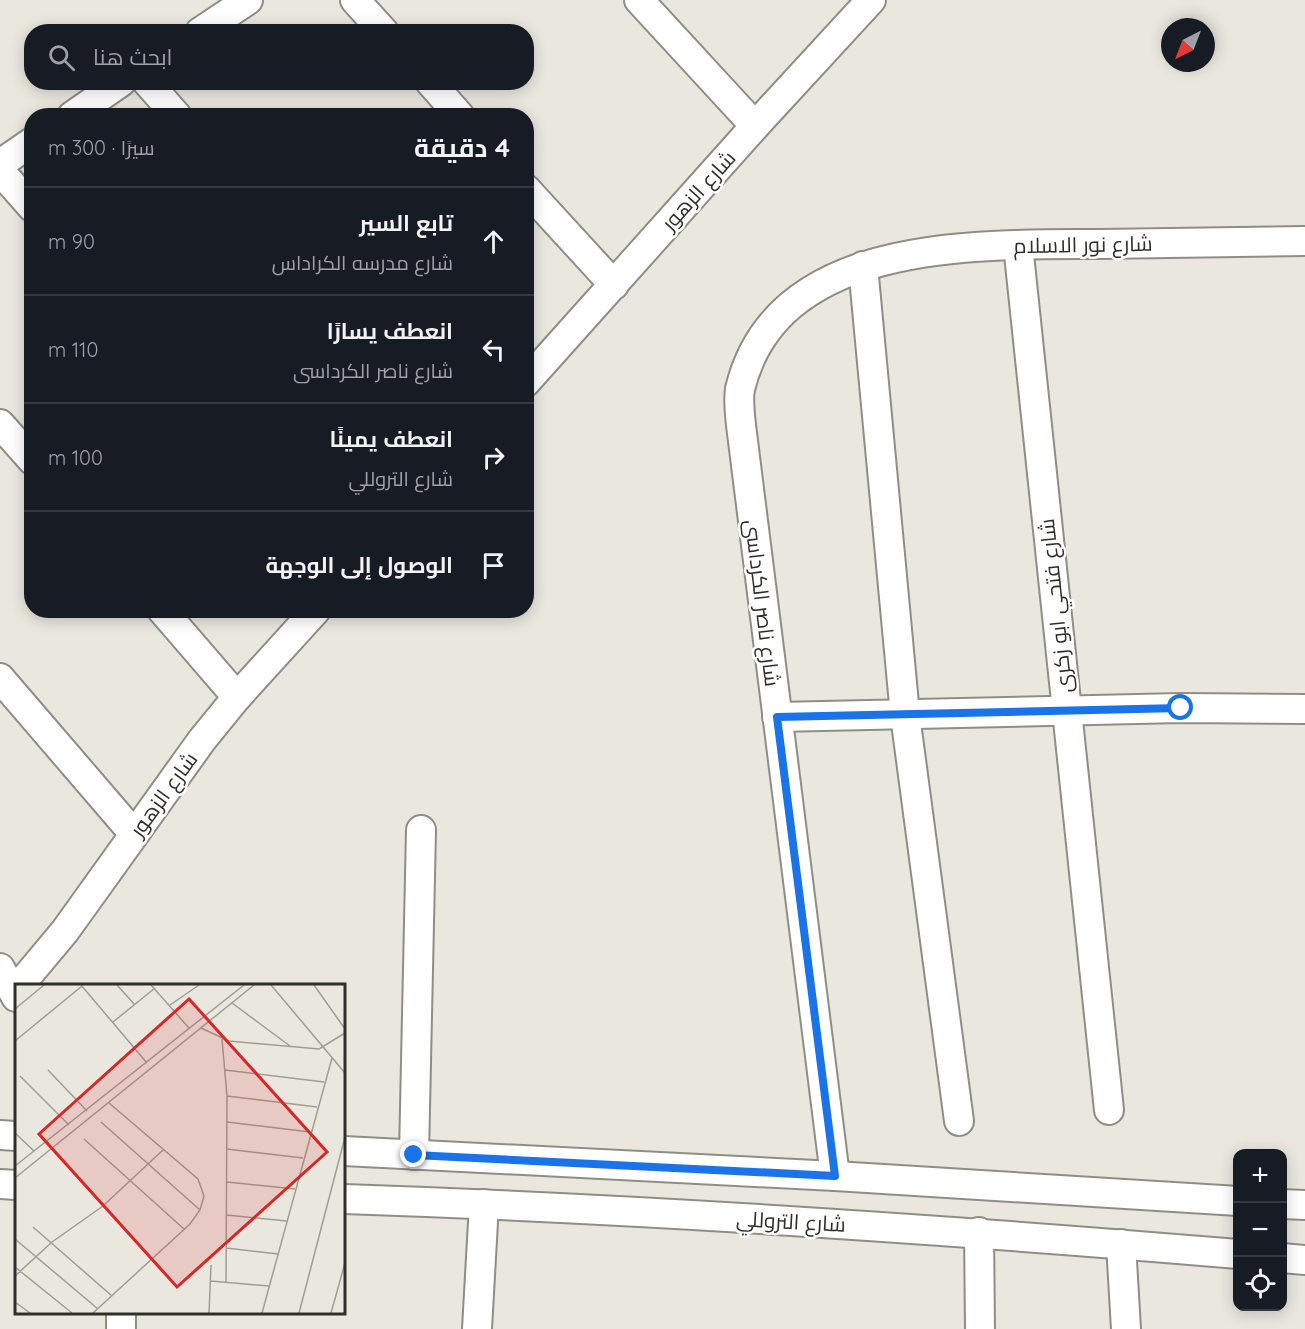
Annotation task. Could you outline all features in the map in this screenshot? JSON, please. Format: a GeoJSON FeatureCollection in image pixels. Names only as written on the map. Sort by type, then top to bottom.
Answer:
{"type":"FeatureCollection","features":[{"type":"Feature","properties":{"kind":"street"},"geometry":{"type":"LineString","coordinates":[[212,24],[248,0]]}},
{"type":"Feature","properties":{"kind":"street"},"geometry":{"type":"LineString","coordinates":[[355,0],[377,24]]}},
{"type":"Feature","properties":{"kind":"street"},"geometry":{"type":"LineString","coordinates":[[639,0],[755,126]]}},
{"type":"Feature","properties":{"kind":"street","name":"شارع الزهور"},"geometry":{"type":"LineString","coordinates":[[534,373],[755,126],[872,0]]}},
{"type":"Feature","properties":{"kind":"street"},"geometry":{"type":"LineString","coordinates":[[84,108],[109,90]]}},
{"type":"Feature","properties":{"kind":"street"},"geometry":{"type":"LineString","coordinates":[[154,90],[170,108]]}},
{"type":"Feature","properties":{"kind":"street"},"geometry":{"type":"LineString","coordinates":[[437,90],[453,108]]}},
{"type":"Feature","properties":{"kind":"street"},"geometry":{"type":"LineString","coordinates":[[0,164],[24,148]]}},
{"type":"Feature","properties":{"kind":"street"},"geometry":{"type":"LineString","coordinates":[[0,171],[24,198]]}},
{"type":"Feature","properties":{"kind":"street"},"geometry":{"type":"LineString","coordinates":[[534,198],[614,285]]}},
{"type":"Feature","properties":{"kind":"street","name":"شارع نور الاسلام"},"geometry":{"type":"LineString","coordinates":[[863,266],[929,252],[1018,245],[1305,241]]}},
{"type":"Feature","properties":{"kind":"street","name":"شارع فتحي ابو زكرى"},"geometry":{"type":"LineString","coordinates":[[1018,245],[1109,1110]]}},
{"type":"Feature","properties":{"kind":"street"},"geometry":{"type":"LineString","coordinates":[[863,266],[905,715],[959,1121]]}},
{"type":"Feature","properties":{"kind":"street","name":"شارع ناصر الكرداسى"},"geometry":{"type":"LineString","coordinates":[[835,1176],[742,437],[740,391],[754,352],[778,318],[809,291],[863,266]]}},
{"type":"Feature","properties":{"kind":"street"},"geometry":{"type":"LineString","coordinates":[[0,424],[24,451]]}},
{"type":"Feature","properties":{"kind":"street"},"geometry":{"type":"LineString","coordinates":[[169,618],[237,697]]}},
{"type":"Feature","properties":{"kind":"street","name":"شارع الزهور"},"geometry":{"type":"LineString","coordinates":[[13,986],[65,931],[170,782],[237,697],[309,618]]}},
{"type":"Feature","properties":{"kind":"street"},"geometry":{"type":"LineString","coordinates":[[0,678],[134,834]]}},
{"type":"Feature","properties":{"kind":"street"},"geometry":{"type":"LineString","coordinates":[[777,717],[1181,708],[1305,709]]}},
{"type":"Feature","properties":{"kind":"street"},"geometry":{"type":"LineString","coordinates":[[414,1155],[421,830]]}},
{"type":"Feature","properties":{"kind":"street"},"geometry":{"type":"LineString","coordinates":[[0,1135],[15,1136]]}},
{"type":"Feature","properties":{"kind":"street"},"geometry":{"type":"LineString","coordinates":[[345,1151],[835,1176],[1233,1201]]}},
{"type":"Feature","properties":{"kind":"street"},"geometry":{"type":"LineString","coordinates":[[0,1184],[15,1185]]}},
{"type":"Feature","properties":{"kind":"street","name":"شارع التروللي"},"geometry":{"type":"LineString","coordinates":[[345,1199],[484,1204],[979,1232],[1233,1254]]}},
{"type":"Feature","properties":{"kind":"street"},"geometry":{"type":"LineString","coordinates":[[477,1329],[484,1204]]}},
{"type":"Feature","properties":{"kind":"street"},"geometry":{"type":"LineString","coordinates":[[1287,1204],[1305,1205]]}},
{"type":"Feature","properties":{"kind":"street"},"geometry":{"type":"LineString","coordinates":[[979,1232],[980,1329]]}},
{"type":"Feature","properties":{"kind":"street"},"geometry":{"type":"LineString","coordinates":[[1121,1244],[1126,1329]]}},
{"type":"Feature","properties":{"kind":"street"},"geometry":{"type":"LineString","coordinates":[[1287,1258],[1305,1260]]}},
{"type":"Feature","properties":{"kind":"route"},"geometry":{"type":"LineString","coordinates":[[414,1155],[835,1176],[777,717],[1181,708]]}}]}
